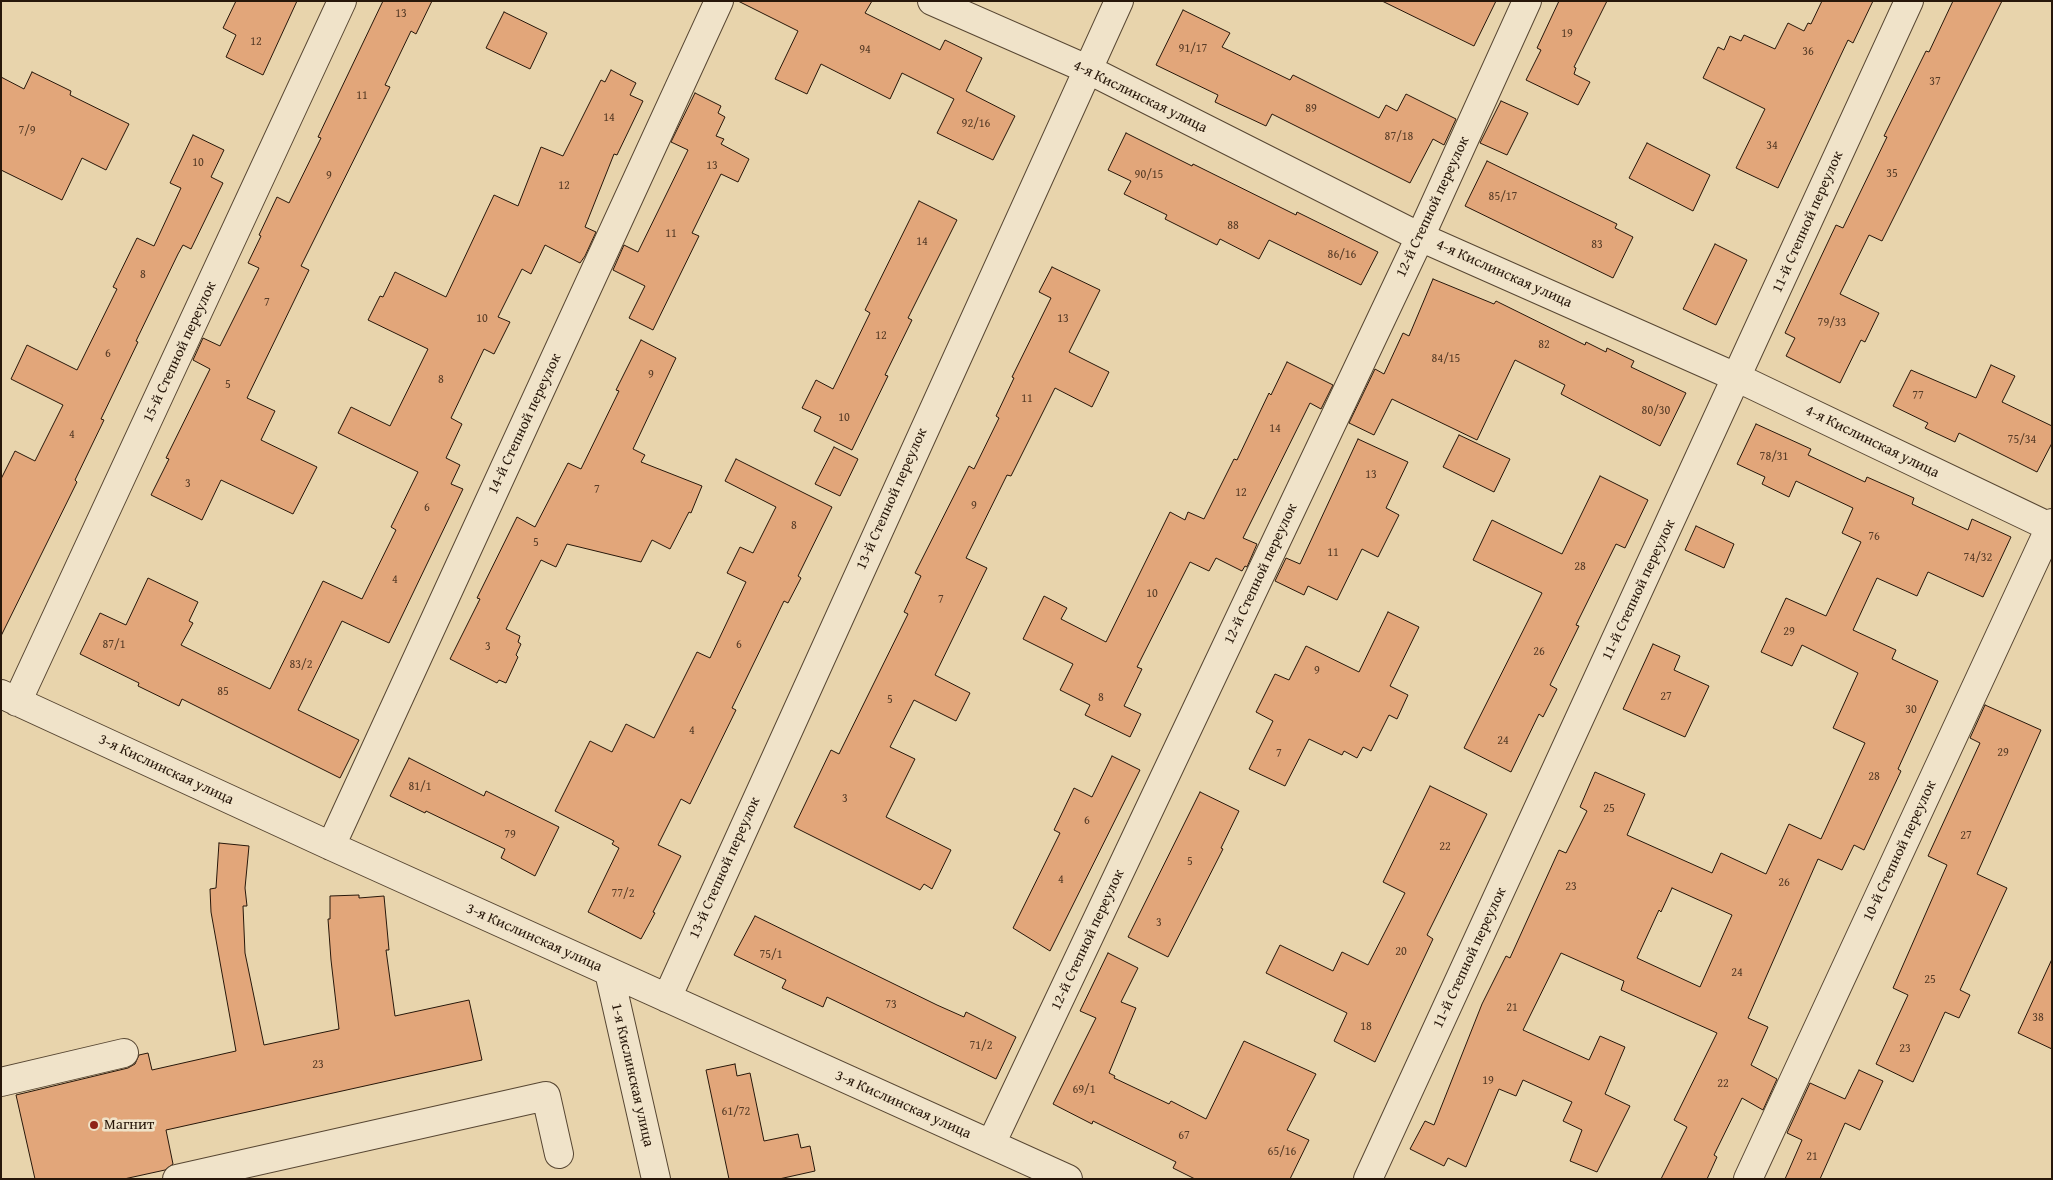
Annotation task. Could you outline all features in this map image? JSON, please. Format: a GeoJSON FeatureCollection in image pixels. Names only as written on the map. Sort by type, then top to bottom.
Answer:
{"type":"FeatureCollection","features":[{"type":"Feature","properties":{"kind":"street","name":"15-й Степной переулок"},"geometry":{"type":"LineString","coordinates":[[9,698],[342,1]]}},
{"type":"Feature","properties":{"kind":"street","name":"14-й Степной переулок"},"geometry":{"type":"LineString","coordinates":[[330,846],[719,1]]}},
{"type":"Feature","properties":{"kind":"street","name":"4-я Кислинская улица"},"geometry":{"type":"LineString","coordinates":[[932,1],[1087,70],[1420,237],[1738,378],[2051,526]]}},
{"type":"Feature","properties":{"kind":"street","name":"13-й Степной переулок"},"geometry":{"type":"LineString","coordinates":[[667,998],[1119,1]]}},
{"type":"Feature","properties":{"kind":"street","name":"12-й Степной переулок"},"geometry":{"type":"LineString","coordinates":[[991,1144],[1420,237],[1527,1]]}},
{"type":"Feature","properties":{"kind":"street","name":"11-й Степной переулок"},"geometry":{"type":"LineString","coordinates":[[1368,1179],[1738,378],[1909,1]]}},
{"type":"Feature","properties":{"kind":"street","name":"10-й Степной переулок"},"geometry":{"type":"LineString","coordinates":[[1748,1179],[2051,526]]}},
{"type":"Feature","properties":{"kind":"street","name":"3-я Кислинская улица"},"geometry":{"type":"LineString","coordinates":[[9,698],[330,846],[1068,1179]]}},
{"type":"Feature","properties":{"kind":"street","name":"1-я Кислинская улица"},"geometry":{"type":"LineString","coordinates":[[609,972],[656,1179]]}},
{"type":"Feature","properties":{"kind":"street"},"geometry":{"type":"LineString","coordinates":[[1,1082],[124,1053]]}},
{"type":"Feature","properties":{"kind":"street"},"geometry":{"type":"LineString","coordinates":[[177,1179],[546,1096],[559,1154]]}},
{"type":"Feature","properties":{"kind":"building"},"geometry":{"type":"Polygon","coordinates":[[[236,1],[297,1],[263,75],[226,57],[236,35],[223,28],[236,1]]]}},
{"type":"Feature","properties":{"kind":"building"},"geometry":{"type":"Polygon","coordinates":[[[383,1],[432,1],[416,34],[411,31],[385,85],[390,87],[301,266],[309,270],[247,398],[275,411],[261,440],[317,467],[293,514],[221,480],[202,520],[151,495],[169,459],[166,458],[210,369],[193,360],[203,338],[220,346],[259,268],[248,263],[261,236],[259,235],[277,197],[289,203],[321,138],[318,137],[383,1]]]}},
{"type":"Feature","properties":{"kind":"building"},"geometry":{"type":"Polygon","coordinates":[[[738,1],[872,1],[865,13],[940,50],[945,40],[982,58],[966,91],[1015,116],[993,160],[937,133],[954,99],[902,73],[890,99],[821,64],[807,94],[775,79],[798,31],[738,1]]]}},
{"type":"Feature","properties":{"kind":"building"},"geometry":{"type":"Polygon","coordinates":[[[1382,1],[1496,1],[1474,46],[1382,1]]]}},
{"type":"Feature","properties":{"kind":"building"},"geometry":{"type":"Polygon","coordinates":[[[1559,1],[1607,1],[1574,67],[1576,68],[1574,74],[1590,82],[1578,105],[1526,80],[1541,50],[1537,48],[1559,1]]]}},
{"type":"Feature","properties":{"kind":"building"},"geometry":{"type":"Polygon","coordinates":[[[1822,1],[1873,1],[1853,43],[1848,40],[1778,188],[1736,168],[1765,109],[1703,78],[1718,47],[1724,50],[1730,36],[1741,41],[1744,35],[1775,49],[1788,23],[1804,31],[1808,23],[1811,24],[1822,1]]]}},
{"type":"Feature","properties":{"kind":"building"},"geometry":{"type":"Polygon","coordinates":[[[1953,1],[2002,1],[1882,241],[1869,235],[1840,294],[1879,313],[1865,342],[1861,340],[1840,383],[1786,356],[1795,338],[1785,333],[1836,225],[1843,228],[1887,137],[1884,136],[1926,51],[1929,52],[1953,1]]]}},
{"type":"Feature","properties":{"kind":"building"},"geometry":{"type":"Polygon","coordinates":[[[1183,10],[1230,33],[1222,47],[1290,80],[1293,75],[1379,118],[1386,105],[1397,111],[1406,94],[1456,119],[1444,145],[1433,139],[1410,183],[1272,114],[1266,126],[1215,102],[1218,95],[1156,65],[1183,10]]]}},
{"type":"Feature","properties":{"kind":"building"},"geometry":{"type":"Polygon","coordinates":[[[504,12],[547,33],[530,69],[486,48],[504,12]]]}},
{"type":"Feature","properties":{"kind":"building"},"geometry":{"type":"Polygon","coordinates":[[[611,70],[636,83],[630,95],[643,101],[617,155],[614,154],[585,227],[596,232],[585,256],[580,263],[545,245],[531,274],[522,269],[498,317],[510,322],[494,354],[484,349],[451,418],[462,424],[446,458],[460,465],[451,484],[463,489],[389,643],[342,621],[298,710],[359,740],[340,778],[182,699],[179,706],[138,686],[139,683],[80,654],[100,613],[126,625],[148,578],[198,602],[189,621],[193,623],[181,645],[270,689],[323,581],[362,599],[396,530],[391,527],[418,472],[338,433],[351,407],[390,426],[428,349],[368,320],[380,296],[383,297],[395,272],[446,297],[494,195],[518,206],[541,147],[563,156],[601,80],[605,82],[611,70]]]}},
{"type":"Feature","properties":{"kind":"building"},"geometry":{"type":"Polygon","coordinates":[[[32,72],[71,91],[70,95],[129,124],[106,170],[82,158],[62,200],[1,170],[1,77],[24,89],[32,72]]]}},
{"type":"Feature","properties":{"kind":"building"},"geometry":{"type":"Polygon","coordinates":[[[695,93],[721,106],[718,113],[725,117],[716,136],[724,139],[721,144],[749,159],[738,182],[721,174],[692,233],[699,236],[653,330],[629,318],[645,286],[613,270],[624,245],[638,252],[688,150],[671,142],[695,93]]]}},
{"type":"Feature","properties":{"kind":"building"},"geometry":{"type":"Polygon","coordinates":[[[1501,101],[1528,113],[1507,155],[1480,143],[1501,101]]]}},
{"type":"Feature","properties":{"kind":"building"},"geometry":{"type":"Polygon","coordinates":[[[1126,133],[1192,166],[1193,164],[1296,215],[1297,212],[1378,252],[1361,285],[1269,240],[1259,259],[1220,239],[1217,245],[1165,219],[1167,215],[1124,194],[1131,181],[1108,170],[1126,133]]]}},
{"type":"Feature","properties":{"kind":"building"},"geometry":{"type":"Polygon","coordinates":[[[193,135],[224,150],[211,177],[223,183],[191,249],[183,245],[178,254],[101,419],[104,420],[75,480],[77,482],[1,636],[1,479],[15,451],[35,461],[63,405],[11,379],[27,345],[77,370],[117,289],[113,287],[137,238],[154,246],[181,188],[170,183],[193,135]]]}},
{"type":"Feature","properties":{"kind":"building"},"geometry":{"type":"Polygon","coordinates":[[[1647,143],[1710,175],[1693,211],[1629,178],[1647,143]]]}},
{"type":"Feature","properties":{"kind":"building"},"geometry":{"type":"Polygon","coordinates":[[[1487,161],[1617,224],[1615,228],[1633,237],[1613,278],[1465,206],[1487,161]]]}},
{"type":"Feature","properties":{"kind":"building"},"geometry":{"type":"Polygon","coordinates":[[[919,201],[957,220],[908,318],[912,320],[885,375],[888,376],[852,450],[814,431],[821,417],[802,408],[816,380],[833,389],[870,313],[865,310],[919,201]]]}},
{"type":"Feature","properties":{"kind":"building"},"geometry":{"type":"Polygon","coordinates":[[[1715,244],[1747,260],[1716,325],[1683,309],[1715,244]]]}},
{"type":"Feature","properties":{"kind":"building"},"geometry":{"type":"Polygon","coordinates":[[[1052,267],[1100,290],[1069,352],[1109,372],[1092,407],[1055,388],[1011,476],[1007,475],[966,558],[987,568],[935,675],[970,693],[956,721],[914,700],[890,747],[915,759],[886,817],[951,850],[932,889],[924,884],[920,890],[794,827],[831,750],[839,754],[908,614],[904,612],[921,576],[915,573],[969,466],[974,469],[999,418],[996,416],[1014,378],[1012,377],[1051,298],[1039,292],[1052,267]]]}},
{"type":"Feature","properties":{"kind":"building"},"geometry":{"type":"Polygon","coordinates":[[[1433,279],[1494,304],[1496,301],[1585,345],[1586,342],[1606,352],[1607,348],[1634,361],[1631,367],[1686,393],[1660,446],[1561,394],[1565,385],[1515,360],[1477,440],[1392,399],[1374,435],[1349,423],[1375,369],[1384,374],[1403,333],[1409,336],[1433,279]]]}},
{"type":"Feature","properties":{"kind":"building"},"geometry":{"type":"Polygon","coordinates":[[[641,340],[676,358],[633,449],[645,455],[641,462],[702,486],[691,513],[689,512],[670,549],[652,540],[641,562],[567,544],[556,567],[541,560],[506,629],[520,636],[518,642],[521,644],[516,655],[518,657],[506,683],[499,680],[497,683],[450,659],[480,599],[477,598],[517,517],[535,527],[568,463],[581,469],[619,391],[616,390],[641,340]]]}},
{"type":"Feature","properties":{"kind":"building"},"geometry":{"type":"Polygon","coordinates":[[[1287,362],[1333,385],[1321,409],[1310,403],[1243,538],[1257,544],[1247,567],[1245,566],[1242,571],[1216,558],[1209,571],[1190,562],[1137,667],[1142,669],[1124,706],[1141,714],[1130,737],[1085,715],[1090,705],[1060,690],[1073,664],[1023,639],[1044,596],[1067,608],[1061,619],[1106,642],[1170,512],[1185,520],[1188,512],[1204,519],[1234,459],[1237,460],[1269,393],[1271,395],[1287,362]]]}},
{"type":"Feature","properties":{"kind":"building"},"geometry":{"type":"Polygon","coordinates":[[[1991,365],[2015,376],[2002,402],[2052,426],[2052,443],[2037,472],[1959,433],[1955,442],[1925,428],[1928,423],[1893,406],[1911,370],[1976,398],[1991,365]]]}},
{"type":"Feature","properties":{"kind":"building"},"geometry":{"type":"Polygon","coordinates":[[[1756,424],[1811,449],[1808,455],[1865,482],[1867,477],[1914,498],[1912,504],[1968,530],[1972,519],[2011,537],[1983,597],[1928,572],[1917,596],[1877,578],[1853,630],[1896,650],[1892,659],[1938,681],[1898,769],[1901,771],[1864,850],[1854,845],[1842,870],[1818,859],[1748,1018],[1768,1027],[1751,1065],[1777,1079],[1763,1110],[1742,1098],[1714,1155],[1717,1157],[1707,1179],[1661,1179],[1687,1127],[1674,1120],[1717,1033],[1621,990],[1624,981],[1561,953],[1523,1030],[1589,1060],[1600,1036],[1625,1047],[1605,1094],[1630,1106],[1597,1172],[1570,1161],[1582,1130],[1563,1121],[1572,1102],[1523,1080],[1516,1096],[1499,1089],[1466,1167],[1448,1158],[1444,1166],[1410,1149],[1425,1121],[1434,1125],[1482,1004],[1506,956],[1510,958],[1559,850],[1566,853],[1587,811],[1580,807],[1595,772],[1645,794],[1627,835],[1712,873],[1721,853],[1766,874],[1789,824],[1821,839],[1865,743],[1833,728],[1858,673],[1802,645],[1792,666],[1761,652],[1786,598],[1826,616],[1861,542],[1842,533],[1853,508],[1796,481],[1789,497],[1762,484],[1765,477],[1737,464],[1756,424]],[[1672,888],[1661,912],[1659,910],[1637,958],[1700,987],[1732,915],[1672,888]]]}},
{"type":"Feature","properties":{"kind":"building"},"geometry":{"type":"Polygon","coordinates":[[[1459,435],[1510,459],[1494,492],[1443,467],[1459,435]]]}},
{"type":"Feature","properties":{"kind":"building"},"geometry":{"type":"Polygon","coordinates":[[[1358,439],[1408,462],[1386,508],[1399,515],[1378,557],[1362,549],[1337,600],[1308,586],[1304,595],[1275,581],[1286,558],[1300,564],[1358,439]]]}},
{"type":"Feature","properties":{"kind":"building"},"geometry":{"type":"Polygon","coordinates":[[[834,447],[858,459],[840,496],[815,484],[834,447]]]}},
{"type":"Feature","properties":{"kind":"building"},"geometry":{"type":"Polygon","coordinates":[[[736,459],[832,507],[798,576],[801,578],[788,603],[784,601],[732,708],[736,710],[690,804],[681,799],[658,845],[681,856],[641,939],[588,912],[619,848],[612,844],[614,841],[555,811],[590,741],[612,752],[626,724],[654,738],[697,652],[710,658],[746,582],[727,573],[740,547],[753,553],[776,507],[725,481],[736,459]]]}},
{"type":"Feature","properties":{"kind":"building"},"geometry":{"type":"Polygon","coordinates":[[[1600,476],[1648,500],[1625,548],[1616,544],[1576,625],[1579,626],[1550,685],[1557,689],[1543,717],[1539,714],[1511,772],[1464,748],[1542,593],[1473,560],[1492,520],[1562,554],[1600,476]]]}},
{"type":"Feature","properties":{"kind":"building"},"geometry":{"type":"Polygon","coordinates":[[[1696,526],[1734,544],[1724,568],[1685,550],[1696,526]]]}},
{"type":"Feature","properties":{"kind":"building"},"geometry":{"type":"Polygon","coordinates":[[[1388,612],[1419,627],[1390,686],[1408,695],[1397,719],[1389,715],[1371,751],[1363,747],[1357,758],[1344,751],[1342,755],[1309,739],[1285,786],[1249,769],[1273,721],[1256,712],[1275,674],[1289,680],[1306,646],[1359,672],[1388,612]]]}},
{"type":"Feature","properties":{"kind":"building"},"geometry":{"type":"Polygon","coordinates":[[[1653,644],[1680,656],[1674,670],[1709,686],[1685,737],[1623,709],[1653,644]]]}},
{"type":"Feature","properties":{"kind":"building"},"geometry":{"type":"Polygon","coordinates":[[[1985,705],[2041,730],[1977,874],[2007,888],[1960,990],[1970,995],[1959,1018],[1945,1012],[1913,1082],[1876,1064],[1908,995],[1893,988],[1947,865],[1928,856],[1980,743],[1970,738],[1985,705]]]}},
{"type":"Feature","properties":{"kind":"building"},"geometry":{"type":"Polygon","coordinates":[[[1112,756],[1140,770],[1050,951],[1013,928],[1060,833],[1054,830],[1074,788],[1092,797],[1112,756]]]}},
{"type":"Feature","properties":{"kind":"building"},"geometry":{"type":"Polygon","coordinates":[[[409,758],[484,796],[486,791],[559,827],[535,876],[501,858],[505,849],[390,796],[409,758]]]}},
{"type":"Feature","properties":{"kind":"building"},"geometry":{"type":"Polygon","coordinates":[[[1430,786],[1487,814],[1427,935],[1433,939],[1375,1062],[1334,1041],[1347,1013],[1266,973],[1280,945],[1333,971],[1342,952],[1368,965],[1405,893],[1383,882],[1430,786]]]}},
{"type":"Feature","properties":{"kind":"building"},"geometry":{"type":"Polygon","coordinates":[[[1200,792],[1239,811],[1221,848],[1223,849],[1168,957],[1128,937],[1200,792]]]}},
{"type":"Feature","properties":{"kind":"building"},"geometry":{"type":"Polygon","coordinates":[[[219,843],[249,846],[245,888],[247,906],[243,906],[245,953],[264,1045],[339,1029],[328,919],[330,919],[330,896],[359,895],[359,898],[384,896],[389,950],[386,950],[395,1016],[469,1000],[482,1060],[166,1130],[173,1164],[165,1170],[124,1179],[35,1179],[16,1095],[128,1068],[135,1064],[139,1055],[148,1053],[152,1070],[236,1051],[211,912],[210,889],[216,888],[219,843]]]}},
{"type":"Feature","properties":{"kind":"building"},"geometry":{"type":"Polygon","coordinates":[[[755,916],[937,1005],[964,1017],[966,1012],[1016,1037],[996,1079],[827,997],[823,1007],[782,988],[786,980],[734,955],[755,916]]]}},
{"type":"Feature","properties":{"kind":"building"},"geometry":{"type":"Polygon","coordinates":[[[1108,953],[1138,968],[1121,1002],[1136,1008],[1109,1073],[1115,1076],[1114,1078],[1169,1104],[1171,1101],[1206,1119],[1244,1041],[1316,1074],[1287,1130],[1309,1140],[1290,1179],[1195,1179],[1173,1168],[1176,1162],[1093,1121],[1092,1124],[1053,1104],[1096,1018],[1080,1011],[1108,953]]]}},
{"type":"Feature","properties":{"kind":"building"},"geometry":{"type":"Polygon","coordinates":[[[2052,959],[2052,1049],[2018,1033],[2052,959]]]}},
{"type":"Feature","properties":{"kind":"building"},"geometry":{"type":"Polygon","coordinates":[[[735,1064],[737,1076],[750,1073],[764,1141],[798,1134],[801,1148],[810,1146],[815,1171],[779,1179],[729,1179],[706,1070],[735,1064]]]}},
{"type":"Feature","properties":{"kind":"building"},"geometry":{"type":"Polygon","coordinates":[[[1859,1070],[1883,1081],[1860,1130],[1845,1123],[1820,1179],[1785,1179],[1802,1140],[1787,1133],[1810,1083],[1845,1099],[1859,1070]]]}},
{"type":"Feature","properties":{"kind":"place","name":"Магнит"},"geometry":{"type":"Point","coordinates":[94,1125]}}]}
